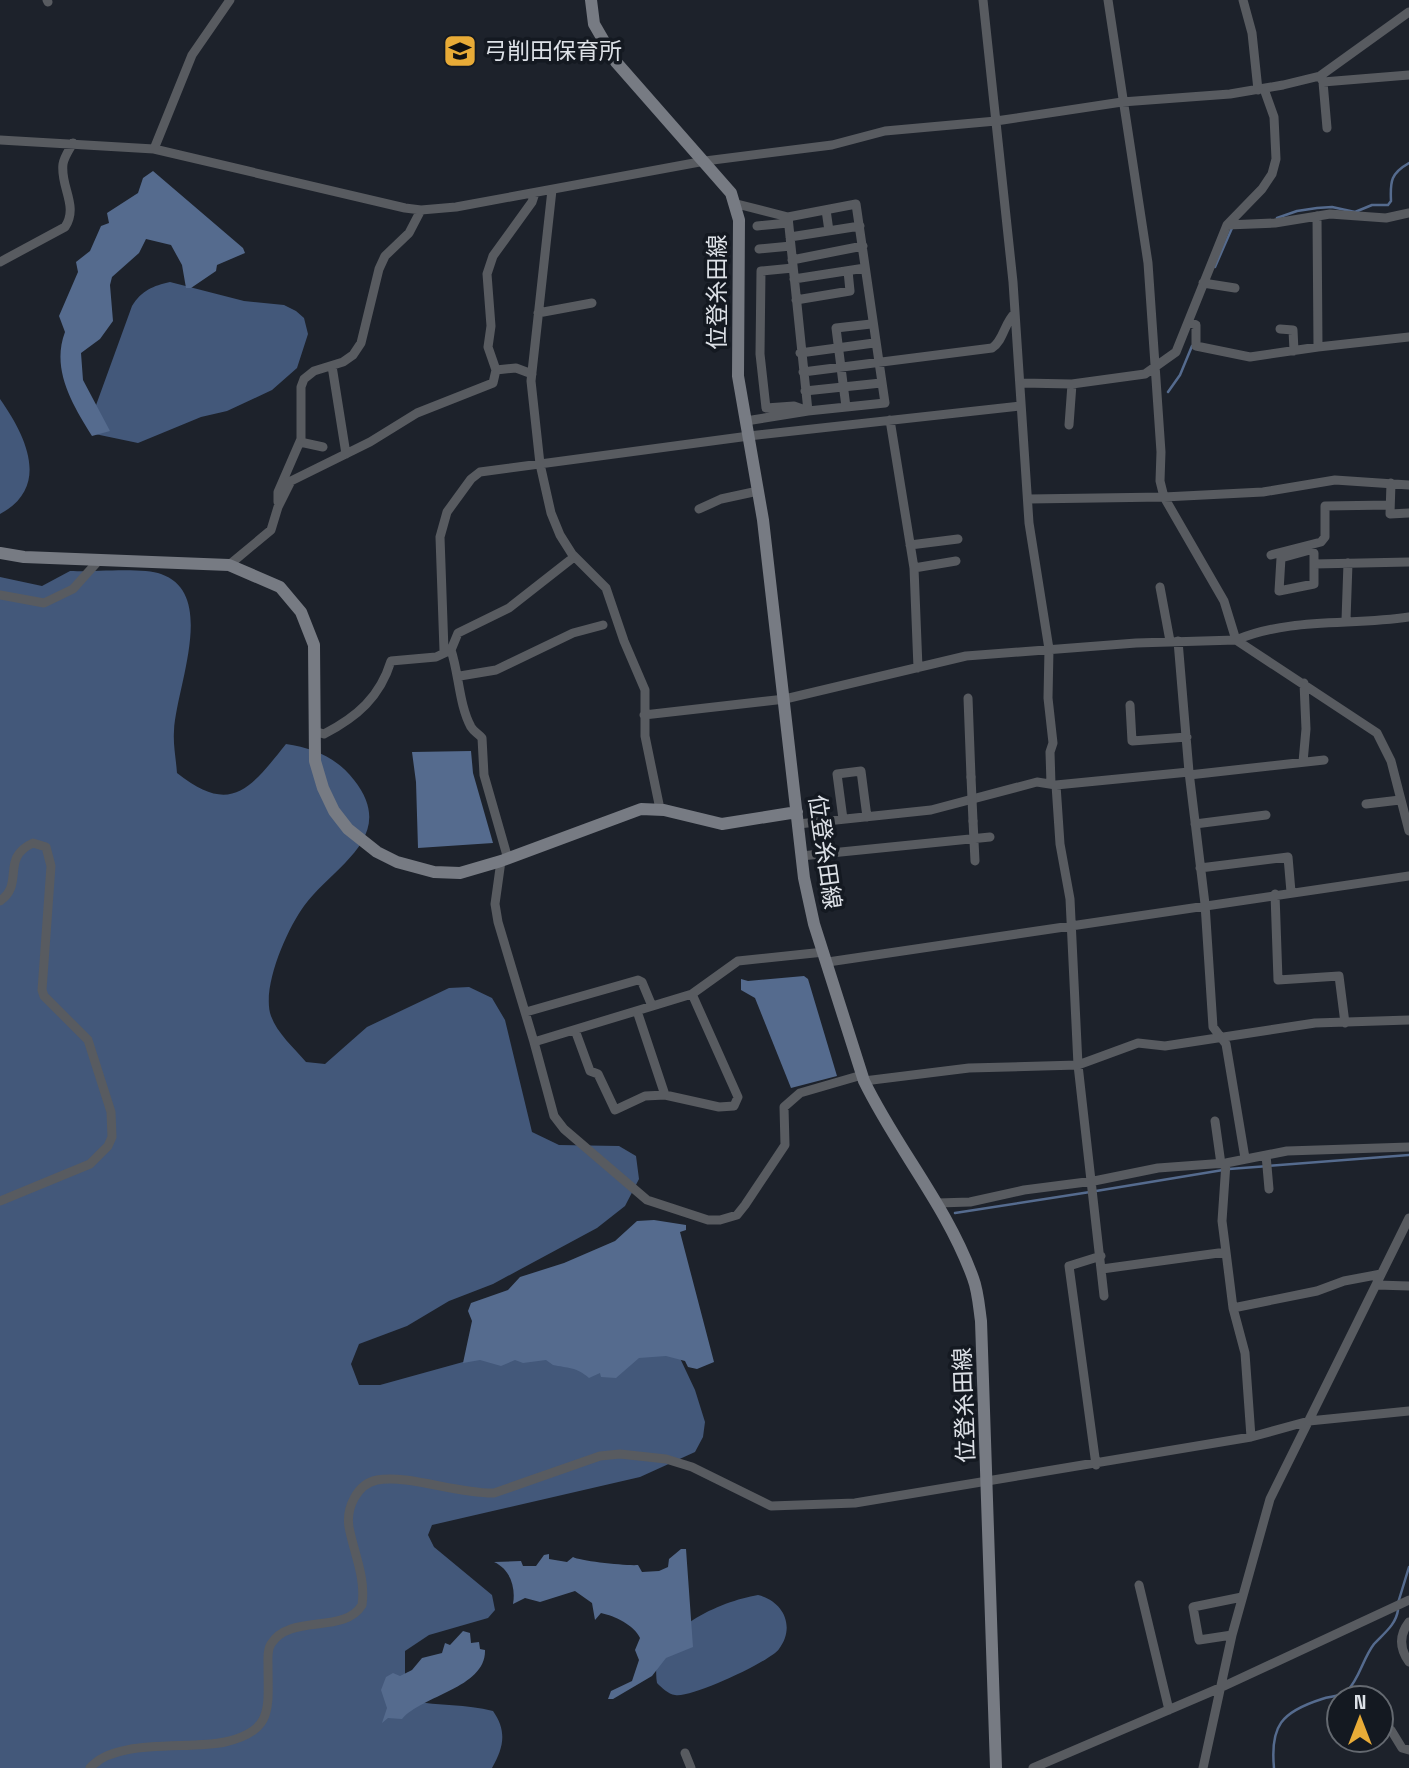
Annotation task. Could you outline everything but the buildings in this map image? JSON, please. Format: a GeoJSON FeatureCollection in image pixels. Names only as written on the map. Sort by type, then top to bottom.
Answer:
{"type":"FeatureCollection","features":[{"type":"Feature","properties":{"kind":"main road","name":"位登糸田線"},"geometry":{"type":"LineString","coordinates":[[591,0],[594,24],[616,62],[731,194],[738,220],[738,376],[758,491],[785,699],[801,856],[814,924],[863,1078],[875,1105],[939,1203],[975,1281],[981,1321],[988,1482],[996,1768]]}},
{"type":"Feature","properties":{"kind":"main road"},"geometry":{"type":"LineString","coordinates":[[0,553],[24,557],[229,565],[280,587],[301,612],[314,646],[314,761],[334,811],[360,841],[397,862],[434,872],[460,873],[505,860],[632,811],[660,809],[722,824],[797,818]]}},
{"type":"Feature","properties":{"kind":"street"},"geometry":{"type":"LineString","coordinates":[[154,149],[192,55],[230,0]]}},
{"type":"Feature","properties":{"kind":"street"},"geometry":{"type":"LineString","coordinates":[[983,0],[1022,383],[1021,406],[1029,523],[1049,649],[1048,698],[1053,743],[1049,752],[1072,925],[1079,1065],[1094,1181],[1104,1296]]}},
{"type":"Feature","properties":{"kind":"street"},"geometry":{"type":"LineString","coordinates":[[1108,0],[1148,263],[1156,369],[1160,481],[1164,498],[1224,601],[1236,640],[1377,733],[1391,761],[1409,831]]}},
{"type":"Feature","properties":{"kind":"street"},"geometry":{"type":"LineString","coordinates":[[1022,383],[1072,384],[1145,374],[1156,369],[1176,352],[1227,225],[1262,189],[1274,167],[1274,117],[1261,89],[1252,33],[1243,0]]}},
{"type":"Feature","properties":{"kind":"street"},"geometry":{"type":"LineString","coordinates":[[1322,79],[1409,12]]}},
{"type":"Feature","properties":{"kind":"street"},"geometry":{"type":"LineString","coordinates":[[0,140],[154,149],[421,210],[535,193],[705,161],[769,155],[886,131],[996,121],[1122,102],[1261,89],[1322,79],[1409,75]]}},
{"type":"Feature","properties":{"kind":"street"},"geometry":{"type":"LineString","coordinates":[[1322,79],[1327,128]]}},
{"type":"Feature","properties":{"kind":"street"},"geometry":{"type":"LineString","coordinates":[[0,262],[65,227],[70,219],[71,210],[62,172],[63,160],[73,143]]}},
{"type":"Feature","properties":{"kind":"street"},"geometry":{"type":"LineString","coordinates":[[552,190],[532,374],[540,464],[551,513],[574,557],[610,594],[624,641],[645,690],[644,715],[660,809]]}},
{"type":"Feature","properties":{"kind":"street"},"geometry":{"type":"LineString","coordinates":[[229,565],[271,530],[278,507],[291,481],[346,454],[416,413],[493,383],[496,370],[488,347],[491,326],[487,274],[493,256],[532,202],[535,193]]}},
{"type":"Feature","properties":{"kind":"street"},"geometry":{"type":"LineString","coordinates":[[733,203],[788,220]]}},
{"type":"Feature","properties":{"kind":"street"},"geometry":{"type":"LineString","coordinates":[[746,421],[885,403],[871,324],[856,204],[757,226]]}},
{"type":"Feature","properties":{"kind":"street"},"geometry":{"type":"LineString","coordinates":[[278,507],[278,492],[300,442],[301,387],[314,371],[332,366],[353,355],[361,343],[379,269],[385,256],[409,233],[421,210]]}},
{"type":"Feature","properties":{"kind":"street"},"geometry":{"type":"LineString","coordinates":[[826,210],[829,231]]}},
{"type":"Feature","properties":{"kind":"street"},"geometry":{"type":"LineString","coordinates":[[1227,225],[1275,223],[1341,214],[1386,218],[1409,213]]}},
{"type":"Feature","properties":{"kind":"street"},"geometry":{"type":"LineString","coordinates":[[1317,216],[1318,347]]}},
{"type":"Feature","properties":{"kind":"street"},"geometry":{"type":"LineString","coordinates":[[788,220],[808,411]]}},
{"type":"Feature","properties":{"kind":"street"},"geometry":{"type":"LineString","coordinates":[[759,249],[860,226]]}},
{"type":"Feature","properties":{"kind":"street"},"geometry":{"type":"LineString","coordinates":[[808,411],[793,406],[766,408],[760,354],[761,271],[863,246]]}},
{"type":"Feature","properties":{"kind":"street"},"geometry":{"type":"LineString","coordinates":[[794,279],[865,268]]}},
{"type":"Feature","properties":{"kind":"street"},"geometry":{"type":"LineString","coordinates":[[796,300],[850,291],[848,271]]}},
{"type":"Feature","properties":{"kind":"street"},"geometry":{"type":"LineString","coordinates":[[1202,283],[1235,288]]}},
{"type":"Feature","properties":{"kind":"street"},"geometry":{"type":"LineString","coordinates":[[538,313],[592,303]]}},
{"type":"Feature","properties":{"kind":"street"},"geometry":{"type":"LineString","coordinates":[[803,372],[992,348],[997,344],[1007,320],[1015,313]]}},
{"type":"Feature","properties":{"kind":"street"},"geometry":{"type":"LineString","coordinates":[[1189,322],[1196,326],[1196,346],[1250,357],[1409,337]]}},
{"type":"Feature","properties":{"kind":"street"},"geometry":{"type":"LineString","coordinates":[[846,407],[836,328],[871,324]]}},
{"type":"Feature","properties":{"kind":"street"},"geometry":{"type":"LineString","coordinates":[[1280,329],[1293,330],[1294,351]]}},
{"type":"Feature","properties":{"kind":"street"},"geometry":{"type":"LineString","coordinates":[[800,353],[874,343]]}},
{"type":"Feature","properties":{"kind":"street"},"geometry":{"type":"LineString","coordinates":[[332,366],[346,454]]}},
{"type":"Feature","properties":{"kind":"street"},"geometry":{"type":"LineString","coordinates":[[496,370],[516,368],[532,374]]}},
{"type":"Feature","properties":{"kind":"street"},"geometry":{"type":"LineString","coordinates":[[805,391],[881,383]]}},
{"type":"Feature","properties":{"kind":"street"},"geometry":{"type":"LineString","coordinates":[[1069,425],[1072,384]]}},
{"type":"Feature","properties":{"kind":"street"},"geometry":{"type":"LineString","coordinates":[[1021,406],[749,436],[480,472],[471,479],[447,513],[440,537],[447,650],[460,676],[466,717],[472,731],[482,738],[484,775],[505,860],[497,913],[554,1116],[564,1129],[647,1200],[708,1220],[720,1220],[737,1214],[745,1205],[785,1145],[785,1108],[800,1093],[863,1078],[969,1068],[1079,1065],[1138,1043],[1165,1046],[1315,1023],[1409,1020]]}},
{"type":"Feature","properties":{"kind":"street"},"geometry":{"type":"LineString","coordinates":[[890,420],[914,568],[918,667]]}},
{"type":"Feature","properties":{"kind":"street"},"geometry":{"type":"LineString","coordinates":[[300,442],[323,447]]}},
{"type":"Feature","properties":{"kind":"street"},"geometry":{"type":"LineString","coordinates":[[1029,499],[1164,498],[1263,492],[1314,481],[1409,485]]}},
{"type":"Feature","properties":{"kind":"street"},"geometry":{"type":"LineString","coordinates":[[1391,483],[1390,514],[1409,513]]}},
{"type":"Feature","properties":{"kind":"street"},"geometry":{"type":"LineString","coordinates":[[699,509],[721,499],[758,491]]}},
{"type":"Feature","properties":{"kind":"street"},"geometry":{"type":"LineString","coordinates":[[1271,555],[1321,542],[1325,537],[1325,506],[1390,505]]}},
{"type":"Feature","properties":{"kind":"street"},"geometry":{"type":"LineString","coordinates":[[910,545],[958,539]]}},
{"type":"Feature","properties":{"kind":"street"},"geometry":{"type":"LineString","coordinates":[[1310,550],[1314,553],[1314,564],[1314,584],[1279,591],[1281,558],[1310,550]]}},
{"type":"Feature","properties":{"kind":"street"},"geometry":{"type":"LineString","coordinates":[[314,731],[324,734],[356,715],[377,694],[391,661],[436,657],[447,650],[458,633],[509,608],[574,557]]}},
{"type":"Feature","properties":{"kind":"street"},"geometry":{"type":"LineString","coordinates":[[0,595],[44,603],[72,589],[101,559]]}},
{"type":"Feature","properties":{"kind":"street"},"geometry":{"type":"LineString","coordinates":[[914,568],[956,561]]}},
{"type":"Feature","properties":{"kind":"street"},"geometry":{"type":"LineString","coordinates":[[1314,564],[1409,562]]}},
{"type":"Feature","properties":{"kind":"street"},"geometry":{"type":"LineString","coordinates":[[1346,620],[1348,563]]}},
{"type":"Feature","properties":{"kind":"street"},"geometry":{"type":"LineString","coordinates":[[1160,587],[1174,641],[1187,737],[1205,904],[1213,1027],[1226,1044],[1245,1158]]}},
{"type":"Feature","properties":{"kind":"street"},"geometry":{"type":"LineString","coordinates":[[644,715],[785,699],[966,656],[1174,641],[1236,640],[1282,628],[1346,620],[1409,617]]}},
{"type":"Feature","properties":{"kind":"street"},"geometry":{"type":"LineString","coordinates":[[460,676],[496,670],[573,633],[603,625]]}},
{"type":"Feature","properties":{"kind":"street"},"geometry":{"type":"LineString","coordinates":[[1303,762],[1306,729],[1304,683]]}},
{"type":"Feature","properties":{"kind":"street"},"geometry":{"type":"LineString","coordinates":[[968,698],[975,860]]}},
{"type":"Feature","properties":{"kind":"street"},"geometry":{"type":"LineString","coordinates":[[1130,705],[1132,741],[1187,737]]}},
{"type":"Feature","properties":{"kind":"street"},"geometry":{"type":"LineString","coordinates":[[797,818],[843,819],[931,810],[1037,782],[1053,785],[1324,760]]}},
{"type":"Feature","properties":{"kind":"street"},"geometry":{"type":"LineString","coordinates":[[843,819],[837,774],[861,771],[867,817]]}},
{"type":"Feature","properties":{"kind":"street"},"geometry":{"type":"LineString","coordinates":[[1366,804],[1400,800]]}},
{"type":"Feature","properties":{"kind":"street"},"geometry":{"type":"LineString","coordinates":[[1195,824],[1266,815]]}},
{"type":"Feature","properties":{"kind":"street"},"geometry":{"type":"LineString","coordinates":[[801,856],[990,837]]}},
{"type":"Feature","properties":{"kind":"street"},"geometry":{"type":"LineString","coordinates":[[0,901],[11,890],[14,861],[18,852],[33,843],[46,847],[51,866],[42,990],[44,996],[88,1040],[113,1126],[108,1146],[90,1164],[0,1201]]}},
{"type":"Feature","properties":{"kind":"street"},"geometry":{"type":"LineString","coordinates":[[1200,868],[1288,857],[1291,892]]}},
{"type":"Feature","properties":{"kind":"street"},"geometry":{"type":"LineString","coordinates":[[534,1042],[692,994],[738,961],[826,957],[1072,925],[1409,876]]}},
{"type":"Feature","properties":{"kind":"street"},"geometry":{"type":"LineString","coordinates":[[1275,894],[1279,980],[1339,976],[1345,1023]]}},
{"type":"Feature","properties":{"kind":"street"},"geometry":{"type":"LineString","coordinates":[[526,1013],[638,980],[642,982],[652,1006]]}},
{"type":"Feature","properties":{"kind":"street"},"geometry":{"type":"LineString","coordinates":[[575,1030],[590,1071],[598,1074],[615,1110],[645,1096],[665,1095],[719,1107],[737,1103],[738,1097],[692,994]]}},
{"type":"Feature","properties":{"kind":"street"},"geometry":{"type":"LineString","coordinates":[[637,1011],[665,1095]]}},
{"type":"Feature","properties":{"kind":"street"},"geometry":{"type":"LineString","coordinates":[[1215,1121],[1224,1164],[1222,1221],[1233,1308],[1245,1353],[1251,1437]]}},
{"type":"Feature","properties":{"kind":"street"},"geometry":{"type":"LineString","coordinates":[[939,1203],[970,1202],[1024,1190],[1094,1181],[1157,1168],[1224,1164],[1266,1155],[1328,1148],[1409,1147]]}},
{"type":"Feature","properties":{"kind":"street"},"geometry":{"type":"LineString","coordinates":[[1266,1155],[1269,1189]]}},
{"type":"Feature","properties":{"kind":"street"},"geometry":{"type":"LineString","coordinates":[[1203,1768],[1232,1635],[1270,1499],[1409,1218]]}},
{"type":"Feature","properties":{"kind":"street"},"geometry":{"type":"LineString","coordinates":[[1102,1269],[1226,1252]]}},
{"type":"Feature","properties":{"kind":"street"},"geometry":{"type":"LineString","coordinates":[[1096,1465],[1069,1266],[1101,1256]]}},
{"type":"Feature","properties":{"kind":"street"},"geometry":{"type":"LineString","coordinates":[[1233,1308],[1317,1291],[1344,1281],[1381,1274]]}},
{"type":"Feature","properties":{"kind":"street"},"geometry":{"type":"LineString","coordinates":[[1377,1284],[1409,1286]]}},
{"type":"Feature","properties":{"kind":"street"},"geometry":{"type":"LineString","coordinates":[[90,1768],[110,1753],[209,1745],[240,1738],[261,1726],[268,1709],[268,1651],[275,1639],[292,1629],[348,1617],[362,1605],[363,1584],[348,1517],[353,1499],[362,1489],[378,1480],[494,1493],[600,1456],[620,1454],[666,1459],[691,1467],[771,1506],[855,1503],[1096,1465],[1251,1437],[1309,1421],[1409,1411]]}},
{"type":"Feature","properties":{"kind":"street"},"geometry":{"type":"LineString","coordinates":[[1139,1585],[1169,1710]]}},
{"type":"Feature","properties":{"kind":"street"},"geometry":{"type":"LineString","coordinates":[[1232,1635],[1199,1640],[1193,1607],[1242,1597]]}},
{"type":"Feature","properties":{"kind":"street"},"geometry":{"type":"LineString","coordinates":[[1033,1768],[1222,1687],[1409,1602]]}},
{"type":"Feature","properties":{"kind":"street"},"geometry":{"type":"LineString","coordinates":[[1409,1622],[1402,1631],[1401,1642],[1409,1662]]}},
{"type":"Feature","properties":{"kind":"street"},"geometry":{"type":"LineString","coordinates":[[1395,1737],[1402,1748],[1409,1750]]}},
{"type":"Feature","properties":{"kind":"street"},"geometry":{"type":"LineString","coordinates":[[685,1754],[691,1768]]}},
{"type":"Feature","properties":{"kind":"shaded area"},"geometry":{"type":"Polygon","coordinates":[[[153,171],[243,248],[245,253],[217,265],[216,271],[191,288],[186,288],[182,265],[171,245],[146,239],[139,253],[112,277],[110,285],[113,321],[100,339],[81,353],[83,380],[110,431],[92,436],[71,399],[62,373],[60,359],[65,332],[59,316],[78,272],[76,262],[90,251],[101,226],[109,223],[107,213],[138,193],[143,178],[153,171]]]}},
{"type":"Feature","properties":{"kind":"shaded area"},"geometry":{"type":"Polygon","coordinates":[[[170,282],[244,301],[284,305],[296,311],[304,318],[308,334],[297,368],[272,390],[227,411],[201,417],[138,443],[95,434],[91,419],[132,306],[148,290],[170,282]]]}},
{"type":"Feature","properties":{"kind":"shaded area"},"geometry":{"type":"Polygon","coordinates":[[[0,399],[10,413],[25,445],[29,476],[25,490],[16,503],[0,514],[0,399]]]}},
{"type":"Feature","properties":{"kind":"shaded area"},"geometry":{"type":"Polygon","coordinates":[[[131,570],[161,574],[178,585],[187,601],[191,621],[190,644],[174,731],[177,773],[212,793],[226,795],[238,792],[261,774],[286,744],[315,751],[332,760],[354,780],[366,800],[369,818],[366,834],[357,849],[316,891],[297,916],[283,944],[273,975],[269,1004],[271,1016],[282,1034],[306,1062],[325,1064],[367,1027],[449,988],[469,987],[492,998],[505,1020],[532,1132],[559,1145],[619,1146],[636,1156],[639,1179],[625,1206],[597,1228],[493,1284],[449,1301],[407,1326],[359,1344],[351,1364],[359,1385],[380,1385],[514,1348],[679,1356],[695,1390],[705,1422],[703,1437],[695,1452],[640,1477],[432,1525],[428,1535],[434,1547],[492,1595],[495,1610],[488,1618],[429,1635],[405,1651],[405,1681],[412,1701],[493,1711],[500,1725],[502,1739],[492,1768],[0,1768],[0,577],[42,586],[70,571],[131,570]]]}},
{"type":"Feature","properties":{"kind":"shaded area"},"geometry":{"type":"Polygon","coordinates":[[[471,751],[473,773],[493,843],[418,848],[416,782],[412,752],[471,751]]]}},
{"type":"Feature","properties":{"kind":"shaded area"},"geometry":{"type":"Polygon","coordinates":[[[804,976],[808,979],[837,1076],[791,1088],[755,998],[741,990],[741,979],[748,981],[804,976]]]}},
{"type":"Feature","properties":{"kind":"shaded area"},"geometry":{"type":"Polygon","coordinates":[[[654,1220],[686,1225],[686,1230],[680,1232],[714,1362],[697,1369],[688,1367],[685,1361],[666,1356],[639,1358],[616,1378],[601,1377],[600,1373],[589,1378],[576,1370],[553,1365],[546,1360],[523,1363],[515,1360],[501,1366],[480,1360],[463,1363],[472,1321],[468,1311],[471,1303],[508,1290],[520,1277],[564,1263],[615,1241],[637,1221],[654,1220]]]}},
{"type":"Feature","properties":{"kind":"shaded area"},"geometry":{"type":"Polygon","coordinates":[[[681,1549],[686,1549],[693,1647],[666,1658],[652,1676],[613,1699],[608,1699],[611,1691],[632,1681],[639,1660],[635,1650],[640,1638],[637,1633],[624,1622],[606,1614],[601,1613],[595,1620],[592,1603],[575,1591],[540,1602],[525,1598],[513,1604],[511,1579],[500,1565],[494,1562],[521,1561],[523,1566],[536,1566],[544,1555],[549,1554],[549,1559],[567,1562],[573,1557],[604,1563],[638,1565],[642,1572],[659,1571],[668,1567],[669,1559],[681,1549]]]}},
{"type":"Feature","properties":{"kind":"shaded area"},"geometry":{"type":"Polygon","coordinates":[[[758,1595],[767,1598],[780,1609],[786,1623],[784,1640],[773,1655],[730,1678],[683,1695],[670,1693],[657,1683],[657,1665],[663,1649],[674,1635],[706,1613],[758,1595]]]}},
{"type":"Feature","properties":{"kind":"shaded area"},"geometry":{"type":"Polygon","coordinates":[[[463,1631],[470,1633],[471,1643],[479,1642],[480,1649],[485,1650],[483,1663],[475,1673],[402,1719],[388,1718],[382,1723],[387,1708],[381,1690],[386,1677],[393,1673],[400,1676],[412,1670],[422,1658],[442,1653],[445,1643],[450,1645],[463,1631]]]}},
{"type":"Feature","properties":{"kind":"waterway"},"geometry":{"type":"LineString","coordinates":[[1277,218],[1317,208],[1332,207],[1355,212],[1372,205],[1388,205],[1391,201],[1393,178],[1398,170],[1409,163]]}},
{"type":"Feature","properties":{"kind":"waterway"},"geometry":{"type":"LineString","coordinates":[[1215,267],[1232,228]]}},
{"type":"Feature","properties":{"kind":"waterway"},"geometry":{"type":"LineString","coordinates":[[1168,392],[1180,375],[1192,346]]}},
{"type":"Feature","properties":{"kind":"waterway"},"geometry":{"type":"LineString","coordinates":[[1096,1191],[1229,1169],[1409,1155]]}},
{"type":"Feature","properties":{"kind":"waterway"},"geometry":{"type":"LineString","coordinates":[[955,1213],[1090,1192]]}},
{"type":"Feature","properties":{"kind":"waterway"},"geometry":{"type":"LineString","coordinates":[[1398,1603],[1409,1567]]}},
{"type":"Feature","properties":{"kind":"waterway"},"geometry":{"type":"LineString","coordinates":[[1274,1768],[1274,1741],[1281,1723],[1297,1709],[1347,1691],[1374,1644],[1392,1625],[1398,1610]]}},
{"type":"Feature","properties":{"kind":"place","name":"弓削田保育所"},"geometry":{"type":"Point","coordinates":[460,51]}}]}
